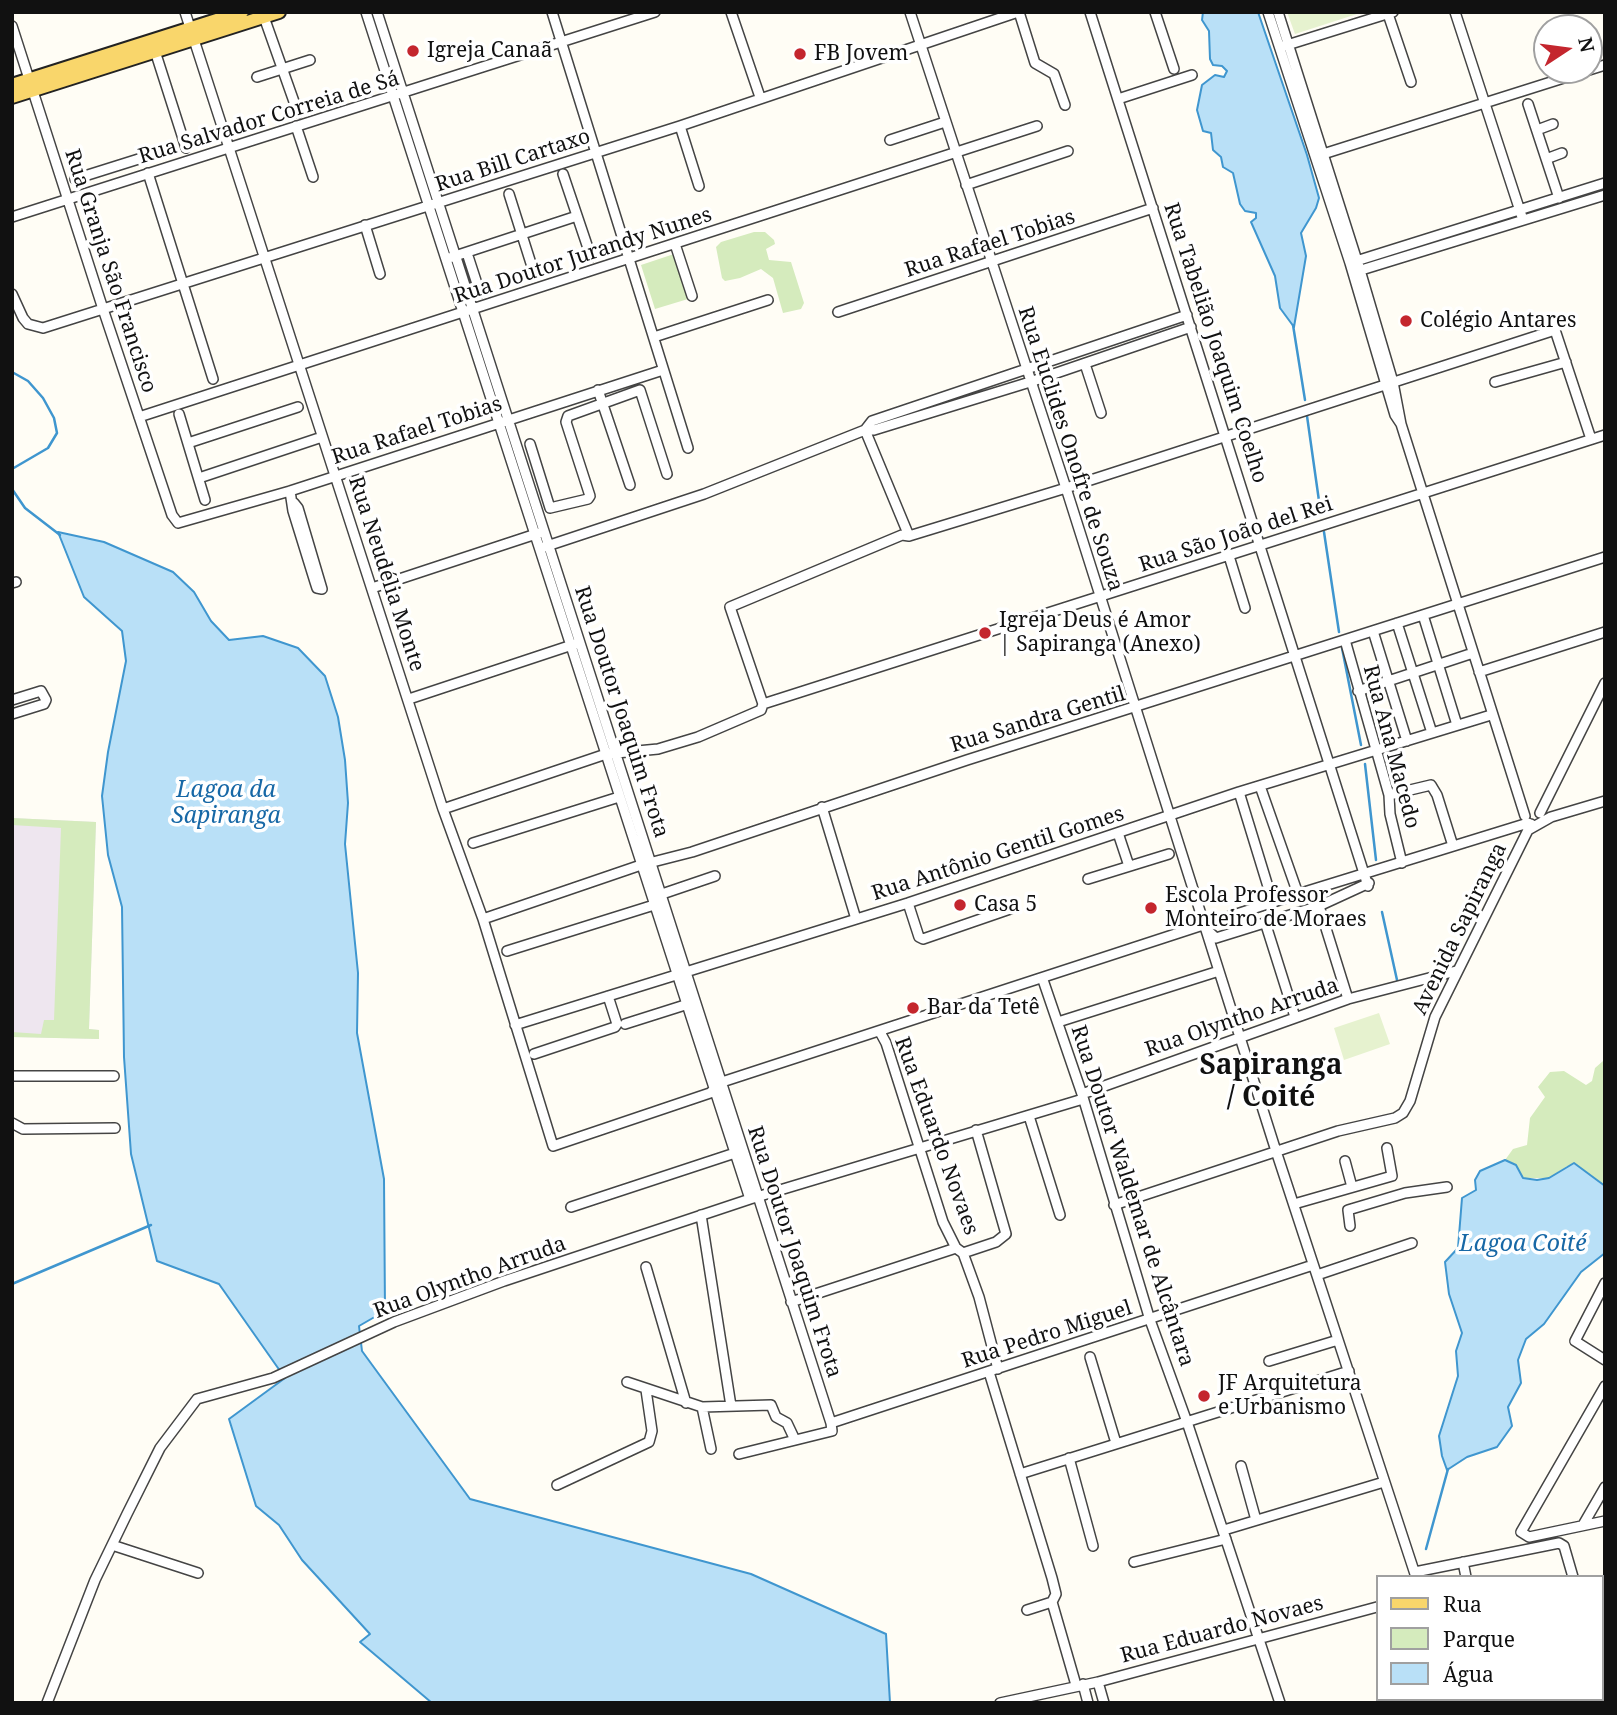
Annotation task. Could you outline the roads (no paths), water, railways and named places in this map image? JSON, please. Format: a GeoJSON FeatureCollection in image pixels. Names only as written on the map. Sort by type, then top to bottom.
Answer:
{"type":"FeatureCollection","features":[{"type":"Feature","properties":{"kind":"main road"},"geometry":{"type":"LineString","coordinates":[[12,85],[32,85],[155,51],[242,12]]}},
{"type":"Feature","properties":{"kind":"main road"},"geometry":{"type":"LineString","coordinates":[[12,97],[32,85],[191,34],[279,12]]}},
{"type":"Feature","properties":{"kind":"street","name":"Rua Neudélia Monte"},"geometry":{"type":"LineString","coordinates":[[185,12],[443,808],[483,919],[553,1146],[710,1093],[718,1085]]}},
{"type":"Feature","properties":{"kind":"street","name":"Rua Doutor Joaquim Frota"},"geometry":{"type":"LineString","coordinates":[[366,12],[437,204],[473,311],[508,418],[544,546],[653,864],[662,894],[685,1005],[718,1085]]}},
{"type":"Feature","properties":{"kind":"street","name":"Rua Doutor Joaquim Frota"},"geometry":{"type":"LineString","coordinates":[[377,12],[426,207],[498,422],[540,532]]}},
{"type":"Feature","properties":{"kind":"street"},"geometry":{"type":"LineString","coordinates":[[552,12],[688,448]]}},
{"type":"Feature","properties":{"kind":"street","name":"Rua Salvador Correia de Sá"},"geometry":{"type":"LineString","coordinates":[[12,217],[655,12]]}},
{"type":"Feature","properties":{"kind":"street"},"geometry":{"type":"LineString","coordinates":[[731,12],[760,97]]}},
{"type":"Feature","properties":{"kind":"street","name":"Rua Euclides Onofre de Souza"},"geometry":{"type":"LineString","coordinates":[[910,12],[1066,488],[1276,1152],[1416,1574]]}},
{"type":"Feature","properties":{"kind":"street"},"geometry":{"type":"LineString","coordinates":[[1019,12],[1035,63],[1055,74],[1065,105]]}},
{"type":"Feature","properties":{"kind":"street","name":"Rua Bill Cartaxo"},"geometry":{"type":"LineString","coordinates":[[12,294],[20,314],[28,324],[43,328],[680,126],[1019,12]]}},
{"type":"Feature","properties":{"kind":"street","name":"Rua Tabelião Joaquim Coelho"},"geometry":{"type":"LineString","coordinates":[[1090,12],[1332,765],[1368,886]]}},
{"type":"Feature","properties":{"kind":"street"},"geometry":{"type":"LineString","coordinates":[[1155,12],[1174,69]]}},
{"type":"Feature","properties":{"kind":"street"},"geometry":{"type":"LineString","coordinates":[[1268,12],[1284,46],[1355,267],[1491,715],[1532,817]]}},
{"type":"Feature","properties":{"kind":"street"},"geometry":{"type":"LineString","coordinates":[[1278,12],[1284,46]]}},
{"type":"Feature","properties":{"kind":"street"},"geometry":{"type":"LineString","coordinates":[[1455,12],[1524,223]]}},
{"type":"Feature","properties":{"kind":"street"},"geometry":{"type":"LineString","coordinates":[[1284,46],[1371,16],[1391,13],[1411,82]]}},
{"type":"Feature","properties":{"kind":"street"},"geometry":{"type":"LineString","coordinates":[[264,17],[298,113]]}},
{"type":"Feature","properties":{"kind":"street","name":"Rua Granja São Francisco"},"geometry":{"type":"LineString","coordinates":[[12,26],[172,515],[181,524]]}},
{"type":"Feature","properties":{"kind":"street"},"geometry":{"type":"LineString","coordinates":[[155,51],[186,148]]}},
{"type":"Feature","properties":{"kind":"street"},"geometry":{"type":"LineString","coordinates":[[257,77],[310,60]]}},
{"type":"Feature","properties":{"kind":"street"},"geometry":{"type":"LineString","coordinates":[[1118,99],[1192,75]]}},
{"type":"Feature","properties":{"kind":"street"},"geometry":{"type":"LineString","coordinates":[[1319,155],[1545,84]]}},
{"type":"Feature","properties":{"kind":"street"},"geometry":{"type":"LineString","coordinates":[[1528,104],[1559,198]]}},
{"type":"Feature","properties":{"kind":"street"},"geometry":{"type":"LineString","coordinates":[[890,140],[945,121]]}},
{"type":"Feature","properties":{"kind":"street"},"geometry":{"type":"LineString","coordinates":[[1537,130],[1553,124]]}},
{"type":"Feature","properties":{"kind":"street"},"geometry":{"type":"LineString","coordinates":[[296,126],[313,177]]}},
{"type":"Feature","properties":{"kind":"street"},"geometry":{"type":"LineString","coordinates":[[680,126],[699,186]]}},
{"type":"Feature","properties":{"kind":"street","name":"Rua Doutor Jurandy Nunes"},"geometry":{"type":"LineString","coordinates":[[139,417],[462,315],[1037,126]]}},
{"type":"Feature","properties":{"kind":"street"},"geometry":{"type":"LineString","coordinates":[[967,185],[1068,151]]}},
{"type":"Feature","properties":{"kind":"street"},"geometry":{"type":"LineString","coordinates":[[1546,159],[1562,153]]}},
{"type":"Feature","properties":{"kind":"street"},"geometry":{"type":"LineString","coordinates":[[75,179],[145,157]]}},
{"type":"Feature","properties":{"kind":"street"},"geometry":{"type":"LineString","coordinates":[[97,172],[102,187]]}},
{"type":"Feature","properties":{"kind":"street"},"geometry":{"type":"LineString","coordinates":[[148,173],[213,379]]}},
{"type":"Feature","properties":{"kind":"street"},"geometry":{"type":"LineString","coordinates":[[564,174],[591,257]]}},
{"type":"Feature","properties":{"kind":"street"},"geometry":{"type":"LineString","coordinates":[[1355,267],[1605,183]]}},
{"type":"Feature","properties":{"kind":"street"},"geometry":{"type":"LineString","coordinates":[[509,194],[534,273]]}},
{"type":"Feature","properties":{"kind":"street"},"geometry":{"type":"LineString","coordinates":[[1355,267],[1524,223],[1605,195]]}},
{"type":"Feature","properties":{"kind":"street","name":"Rua Rafael Tobias"},"geometry":{"type":"LineString","coordinates":[[838,312],[1153,208]]}},
{"type":"Feature","properties":{"kind":"street"},"geometry":{"type":"LineString","coordinates":[[444,260],[577,216]]}},
{"type":"Feature","properties":{"kind":"street"},"geometry":{"type":"LineString","coordinates":[[365,225],[380,274]]}},
{"type":"Feature","properties":{"kind":"street"},"geometry":{"type":"LineString","coordinates":[[676,244],[692,296]]}},
{"type":"Feature","properties":{"kind":"street"},"geometry":{"type":"LineString","coordinates":[[467,253],[480,293]]}},
{"type":"Feature","properties":{"kind":"street"},"geometry":{"type":"LineString","coordinates":[[654,337],[768,300]]}},
{"type":"Feature","properties":{"kind":"street"},"geometry":{"type":"LineString","coordinates":[[865,430],[872,421],[1187,315]]}},
{"type":"Feature","properties":{"kind":"street"},"geometry":{"type":"LineString","coordinates":[[544,546],[704,494],[865,430],[874,430],[1030,382],[1191,327]]}},
{"type":"Feature","properties":{"kind":"street"},"geometry":{"type":"LineString","coordinates":[[763,704],[730,607],[902,535],[909,536],[1066,488],[1555,330],[1591,439]]}},
{"type":"Feature","properties":{"kind":"street"},"geometry":{"type":"LineString","coordinates":[[1495,382],[1566,362]]}},
{"type":"Feature","properties":{"kind":"street"},"geometry":{"type":"LineString","coordinates":[[1085,363],[1101,413]]}},
{"type":"Feature","properties":{"kind":"street","name":"Rua Rafael Tobias"},"geometry":{"type":"LineString","coordinates":[[181,524],[663,370]]}},
{"type":"Feature","properties":{"kind":"street"},"geometry":{"type":"LineString","coordinates":[[598,390],[630,485]]}},
{"type":"Feature","properties":{"kind":"street"},"geometry":{"type":"LineString","coordinates":[[530,444],[550,508],[588,499],[590,496],[566,422],[570,414],[640,391],[667,474]]}},
{"type":"Feature","properties":{"kind":"street"},"geometry":{"type":"LineString","coordinates":[[188,443],[298,407]]}},
{"type":"Feature","properties":{"kind":"street"},"geometry":{"type":"LineString","coordinates":[[179,414],[205,500]]}},
{"type":"Feature","properties":{"kind":"street"},"geometry":{"type":"LineString","coordinates":[[865,430],[909,536]]}},
{"type":"Feature","properties":{"kind":"street","name":"Rua São João del Rei"},"geometry":{"type":"LineString","coordinates":[[443,808],[606,754],[658,749],[698,737],[761,710],[763,704],[1605,435]]}},
{"type":"Feature","properties":{"kind":"street"},"geometry":{"type":"LineString","coordinates":[[199,478],[322,437]]}},
{"type":"Feature","properties":{"kind":"street"},"geometry":{"type":"LineString","coordinates":[[290,491],[298,508],[322,589],[317,589],[293,511],[294,503]]}},
{"type":"Feature","properties":{"kind":"street"},"geometry":{"type":"LineString","coordinates":[[372,588],[540,532]]}},
{"type":"Feature","properties":{"kind":"street"},"geometry":{"type":"LineString","coordinates":[[1229,556],[1245,608]]}},
{"type":"Feature","properties":{"kind":"street","name":"Rua Sandra Gentil"},"geometry":{"type":"LineString","coordinates":[[483,919],[641,865],[653,864],[822,807],[1605,557]]}},
{"type":"Feature","properties":{"kind":"street"},"geometry":{"type":"LineString","coordinates":[[1423,615],[1457,725]]}},
{"type":"Feature","properties":{"kind":"street"},"geometry":{"type":"LineString","coordinates":[[1397,623],[1432,733]]}},
{"type":"Feature","properties":{"kind":"street"},"geometry":{"type":"LineString","coordinates":[[1373,631],[1407,741]]}},
{"type":"Feature","properties":{"kind":"street"},"geometry":{"type":"LineString","coordinates":[[1479,672],[1605,632]]}},
{"type":"Feature","properties":{"kind":"street","name":"Rua Ana Macedo"},"geometry":{"type":"LineString","coordinates":[[1345,640],[1389,794],[1390,814],[1402,863]]}},
{"type":"Feature","properties":{"kind":"street"},"geometry":{"type":"LineString","coordinates":[[409,699],[576,644]]}},
{"type":"Feature","properties":{"kind":"street","name":"Rua Doutor Joaquim Frota"},"geometry":{"type":"LineString","coordinates":[[576,644],[606,754],[654,905],[718,1085],[831,1423]]}},
{"type":"Feature","properties":{"kind":"street"},"geometry":{"type":"LineString","coordinates":[[1358,691],[1474,653]]}},
{"type":"Feature","properties":{"kind":"street","name":"Avenida Sapiranga"},"geometry":{"type":"LineString","coordinates":[[1276,1152],[1338,1131],[1395,1118],[1403,1113],[1410,1101],[1435,1017],[1456,971],[1532,817],[1605,684]]}},
{"type":"Feature","properties":{"kind":"street"},"geometry":{"type":"LineString","coordinates":[[12,700],[41,691],[46,700],[42,705],[12,714]]}},
{"type":"Feature","properties":{"kind":"street","name":"Rua Antônio Gentil Gomes"},"geometry":{"type":"LineString","coordinates":[[515,1025],[908,903],[1239,792],[1491,715]]}},
{"type":"Feature","properties":{"kind":"street"},"geometry":{"type":"LineString","coordinates":[[1389,794],[1431,785],[1453,846]]}},
{"type":"Feature","properties":{"kind":"street"},"geometry":{"type":"LineString","coordinates":[[1260,786],[1298,894]]}},
{"type":"Feature","properties":{"kind":"street"},"geometry":{"type":"LineString","coordinates":[[1239,792],[1273,903]]}},
{"type":"Feature","properties":{"kind":"street"},"geometry":{"type":"LineString","coordinates":[[473,843],[619,797]]}},
{"type":"Feature","properties":{"kind":"street"},"geometry":{"type":"LineString","coordinates":[[718,1085],[1298,894],[1384,869],[1516,825],[1532,817],[1551,817],[1605,802]]}},
{"type":"Feature","properties":{"kind":"street"},"geometry":{"type":"LineString","coordinates":[[822,807],[856,919]]}},
{"type":"Feature","properties":{"kind":"street"},"geometry":{"type":"LineString","coordinates":[[1118,833],[1129,866]]}},
{"type":"Feature","properties":{"kind":"street"},"geometry":{"type":"LineString","coordinates":[[1088,879],[1169,854]]}},
{"type":"Feature","properties":{"kind":"street"},"geometry":{"type":"LineString","coordinates":[[1204,927],[1216,938],[1318,906],[1368,886],[1372,877],[1384,869]]}},
{"type":"Feature","properties":{"kind":"street"},"geometry":{"type":"LineString","coordinates":[[662,894],[715,876]]}},
{"type":"Feature","properties":{"kind":"street"},"geometry":{"type":"LineString","coordinates":[[908,903],[919,937],[923,939],[1010,909]]}},
{"type":"Feature","properties":{"kind":"street"},"geometry":{"type":"LineString","coordinates":[[507,951],[654,905]]}},
{"type":"Feature","properties":{"kind":"street"},"geometry":{"type":"LineString","coordinates":[[1318,906],[1348,999]]}},
{"type":"Feature","properties":{"kind":"street"},"geometry":{"type":"LineString","coordinates":[[1265,922],[1295,1017]]}},
{"type":"Feature","properties":{"kind":"street"},"geometry":{"type":"LineString","coordinates":[[1058,1022],[1219,971]]}},
{"type":"Feature","properties":{"kind":"street","name":"Rua Olyntho Arruda"},"geometry":{"type":"LineString","coordinates":[[47,1703],[85,1603],[160,1448],[189,1406],[208,1394],[273,1378],[369,1334],[504,1281],[754,1198],[920,1146],[1029,1116],[1241,1035],[1348,999],[1456,971]]}},
{"type":"Feature","properties":{"kind":"street","name":"Rua Doutor Waldemar de Alcântara"},"geometry":{"type":"LineString","coordinates":[[1043,980],[1082,1096],[1150,1320],[1187,1422],[1280,1703]]}},
{"type":"Feature","properties":{"kind":"street"},"geometry":{"type":"LineString","coordinates":[[534,1054],[615,1027],[617,1024],[608,996]]}},
{"type":"Feature","properties":{"kind":"street"},"geometry":{"type":"LineString","coordinates":[[625,1024],[685,1005]]}},
{"type":"Feature","properties":{"kind":"street","name":"Rua Eduardo Novaes"},"geometry":{"type":"LineString","coordinates":[[880,1032],[886,1043],[943,1222],[959,1250],[1020,1474],[1052,1578],[1056,1594],[1052,1602],[1080,1685]]}},
{"type":"Feature","properties":{"kind":"street"},"geometry":{"type":"LineString","coordinates":[[12,1076],[114,1076]]}},
{"type":"Feature","properties":{"kind":"street"},"geometry":{"type":"LineString","coordinates":[[1029,1116],[1060,1215]]}},
{"type":"Feature","properties":{"kind":"street"},"geometry":{"type":"LineString","coordinates":[[12,1124],[23,1129],[115,1128]]}},
{"type":"Feature","properties":{"kind":"street"},"geometry":{"type":"LineString","coordinates":[[791,1302],[959,1250],[996,1242],[1006,1234],[976,1130]]}},
{"type":"Feature","properties":{"kind":"street"},"geometry":{"type":"LineString","coordinates":[[1294,1204],[1392,1176],[1387,1148]]}},
{"type":"Feature","properties":{"kind":"street"},"geometry":{"type":"LineString","coordinates":[[571,1206],[739,1152]]}},
{"type":"Feature","properties":{"kind":"street"},"geometry":{"type":"LineString","coordinates":[[1114,1205],[1276,1152]]}},
{"type":"Feature","properties":{"kind":"street"},"geometry":{"type":"LineString","coordinates":[[1345,1161],[1363,1205]]}},
{"type":"Feature","properties":{"kind":"street"},"geometry":{"type":"LineString","coordinates":[[1350,1226],[1348,1210],[1413,1191],[1447,1187]]}},
{"type":"Feature","properties":{"kind":"street"},"geometry":{"type":"LineString","coordinates":[[701,1215],[731,1406]]}},
{"type":"Feature","properties":{"kind":"street","name":"Rua Pedro Miguel"},"geometry":{"type":"LineString","coordinates":[[795,1440],[832,1431],[831,1423],[1150,1320],[1412,1243]]}},
{"type":"Feature","properties":{"kind":"street"},"geometry":{"type":"LineString","coordinates":[[646,1267],[686,1403]]}},
{"type":"Feature","properties":{"kind":"street"},"geometry":{"type":"LineString","coordinates":[[1605,1283],[1575,1341],[1605,1360]]}},
{"type":"Feature","properties":{"kind":"street"},"geometry":{"type":"LineString","coordinates":[[1269,1361],[1338,1340]]}},
{"type":"Feature","properties":{"kind":"street"},"geometry":{"type":"LineString","coordinates":[[1090,1357],[1116,1443]]}},
{"type":"Feature","properties":{"kind":"street"},"geometry":{"type":"LineString","coordinates":[[1020,1474],[1349,1371]]}},
{"type":"Feature","properties":{"kind":"street"},"geometry":{"type":"LineString","coordinates":[[627,1382],[702,1407],[771,1405],[776,1417],[787,1423],[795,1440],[739,1454]]}},
{"type":"Feature","properties":{"kind":"street"},"geometry":{"type":"LineString","coordinates":[[1605,1386],[1521,1532],[1529,1537],[1605,1521]]}},
{"type":"Feature","properties":{"kind":"street"},"geometry":{"type":"LineString","coordinates":[[557,1485],[649,1441],[652,1431],[646,1390]]}},
{"type":"Feature","properties":{"kind":"street"},"geometry":{"type":"LineString","coordinates":[[702,1407],[711,1449]]}},
{"type":"Feature","properties":{"kind":"street"},"geometry":{"type":"LineString","coordinates":[[1069,1458],[1093,1546]]}},
{"type":"Feature","properties":{"kind":"street"},"geometry":{"type":"LineString","coordinates":[[1241,1466],[1256,1520]]}},
{"type":"Feature","properties":{"kind":"street"},"geometry":{"type":"LineString","coordinates":[[1134,1562],[1225,1534],[1256,1520],[1384,1482]]}},
{"type":"Feature","properties":{"kind":"street"},"geometry":{"type":"LineString","coordinates":[[1583,1525],[1605,1486]]}},
{"type":"Feature","properties":{"kind":"street"},"geometry":{"type":"LineString","coordinates":[[1416,1574],[1559,1543],[1564,1546],[1572,1575]]}},
{"type":"Feature","properties":{"kind":"street"},"geometry":{"type":"LineString","coordinates":[[112,1545],[198,1573]]}},
{"type":"Feature","properties":{"kind":"street"},"geometry":{"type":"LineString","coordinates":[[1462,1562],[1465,1575]]}},
{"type":"Feature","properties":{"kind":"street"},"geometry":{"type":"LineString","coordinates":[[1027,1610],[1052,1602]]}},
{"type":"Feature","properties":{"kind":"street","name":"Rua Eduardo Novaes"},"geometry":{"type":"LineString","coordinates":[[1000,1703],[1098,1682],[1376,1607]]}},
{"type":"Feature","properties":{"kind":"street"},"geometry":{"type":"LineString","coordinates":[[1098,1682],[1104,1703]]}},
{"type":"Feature","properties":{"kind":"street"},"geometry":{"type":"LineString","coordinates":[[1080,1685],[1088,1703]]}},
{"type":"Feature","properties":{"kind":"water"},"geometry":{"type":"Polygon","coordinates":[[[1203,12],[1258,12],[1307,155],[1319,198],[1301,233],[1306,256],[1294,327],[1280,308],[1275,276],[1251,222],[1256,218],[1256,213],[1245,211],[1240,204],[1233,173],[1223,167],[1221,157],[1213,150],[1211,133],[1203,131],[1197,110],[1202,85],[1215,75],[1224,77],[1227,71],[1222,66],[1213,65],[1210,59],[1209,31],[1202,20],[1203,12]]]}},
{"type":"Feature","properties":{"kind":"water","name":"Lagoa da Sapiranga"},"geometry":{"type":"Polygon","coordinates":[[[58,532],[104,542],[173,572],[194,592],[211,621],[229,640],[263,636],[298,648],[325,676],[338,717],[345,760],[348,803],[345,844],[358,973],[357,1033],[384,1179],[385,1311],[359,1326],[362,1351],[470,1499],[751,1574],[886,1634],[890,1703],[432,1703],[360,1642],[370,1634],[302,1560],[279,1525],[256,1506],[229,1419],[285,1378],[219,1284],[157,1261],[131,1154],[124,1057],[122,907],[108,855],[102,796],[126,661],[122,631],[84,597],[58,532]]]}},
{"type":"Feature","properties":{"kind":"water","name":"Lagoa Coité"},"geometry":{"type":"Polygon","coordinates":[[[1505,1160],[1516,1165],[1523,1178],[1537,1180],[1549,1178],[1574,1163],[1605,1186],[1605,1253],[1581,1272],[1544,1324],[1526,1339],[1518,1360],[1521,1383],[1508,1407],[1512,1426],[1497,1447],[1467,1457],[1447,1470],[1439,1436],[1458,1376],[1456,1351],[1462,1333],[1449,1294],[1445,1262],[1458,1248],[1462,1198],[1476,1190],[1475,1180],[1480,1171],[1505,1160]]]}},
{"type":"Feature","properties":{"kind":"waterway"},"geometry":{"type":"LineString","coordinates":[[1293,325],[1305,400]]}},
{"type":"Feature","properties":{"kind":"waterway"},"geometry":{"type":"LineString","coordinates":[[12,372],[28,381],[43,398],[54,418],[57,433],[48,448],[12,469]]}},
{"type":"Feature","properties":{"kind":"waterway"},"geometry":{"type":"LineString","coordinates":[[1307,416],[1321,515]]}},
{"type":"Feature","properties":{"kind":"waterway"},"geometry":{"type":"LineString","coordinates":[[12,489],[25,508],[60,535]]}},
{"type":"Feature","properties":{"kind":"waterway"},"geometry":{"type":"LineString","coordinates":[[1324,532],[1339,632]]}},
{"type":"Feature","properties":{"kind":"waterway"},"geometry":{"type":"LineString","coordinates":[[1342,648],[1361,745]]}},
{"type":"Feature","properties":{"kind":"waterway"},"geometry":{"type":"LineString","coordinates":[[1365,764],[1376,860]]}},
{"type":"Feature","properties":{"kind":"waterway"},"geometry":{"type":"LineString","coordinates":[[1382,912],[1397,980]]}},
{"type":"Feature","properties":{"kind":"waterway"},"geometry":{"type":"LineString","coordinates":[[12,1284],[151,1225]]}},
{"type":"Feature","properties":{"kind":"waterway"},"geometry":{"type":"LineString","coordinates":[[1426,1549],[1448,1469]]}},
{"type":"Feature","properties":{"kind":"place","name":"Igreja Canaã"},"geometry":{"type":"Point","coordinates":[413,51]}},
{"type":"Feature","properties":{"kind":"place","name":"FB Jovem"},"geometry":{"type":"Point","coordinates":[800,54]}},
{"type":"Feature","properties":{"kind":"place","name":"Colégio Antares"},"geometry":{"type":"Point","coordinates":[1406,321]}},
{"type":"Feature","properties":{"kind":"place","name":"Igreja Deus é Amor | Sapiranga (Anexo)"},"geometry":{"type":"Point","coordinates":[985,633]}},
{"type":"Feature","properties":{"kind":"place","name":"Casa 5"},"geometry":{"type":"Point","coordinates":[960,905]}},
{"type":"Feature","properties":{"kind":"place","name":"Escola Professor Monteiro de Moraes"},"geometry":{"type":"Point","coordinates":[1151,908]}},
{"type":"Feature","properties":{"kind":"place","name":"Bar da Tetê"},"geometry":{"type":"Point","coordinates":[913,1008]}},
{"type":"Feature","properties":{"kind":"place","name":"JF Arquitetura e Urbanismo"},"geometry":{"type":"Point","coordinates":[1204,1396]}},
{"type":"Feature","properties":{"kind":"district","name":"Sapiranga / Coité"},"geometry":{"type":"Point","coordinates":[1271,1082]}}]}
